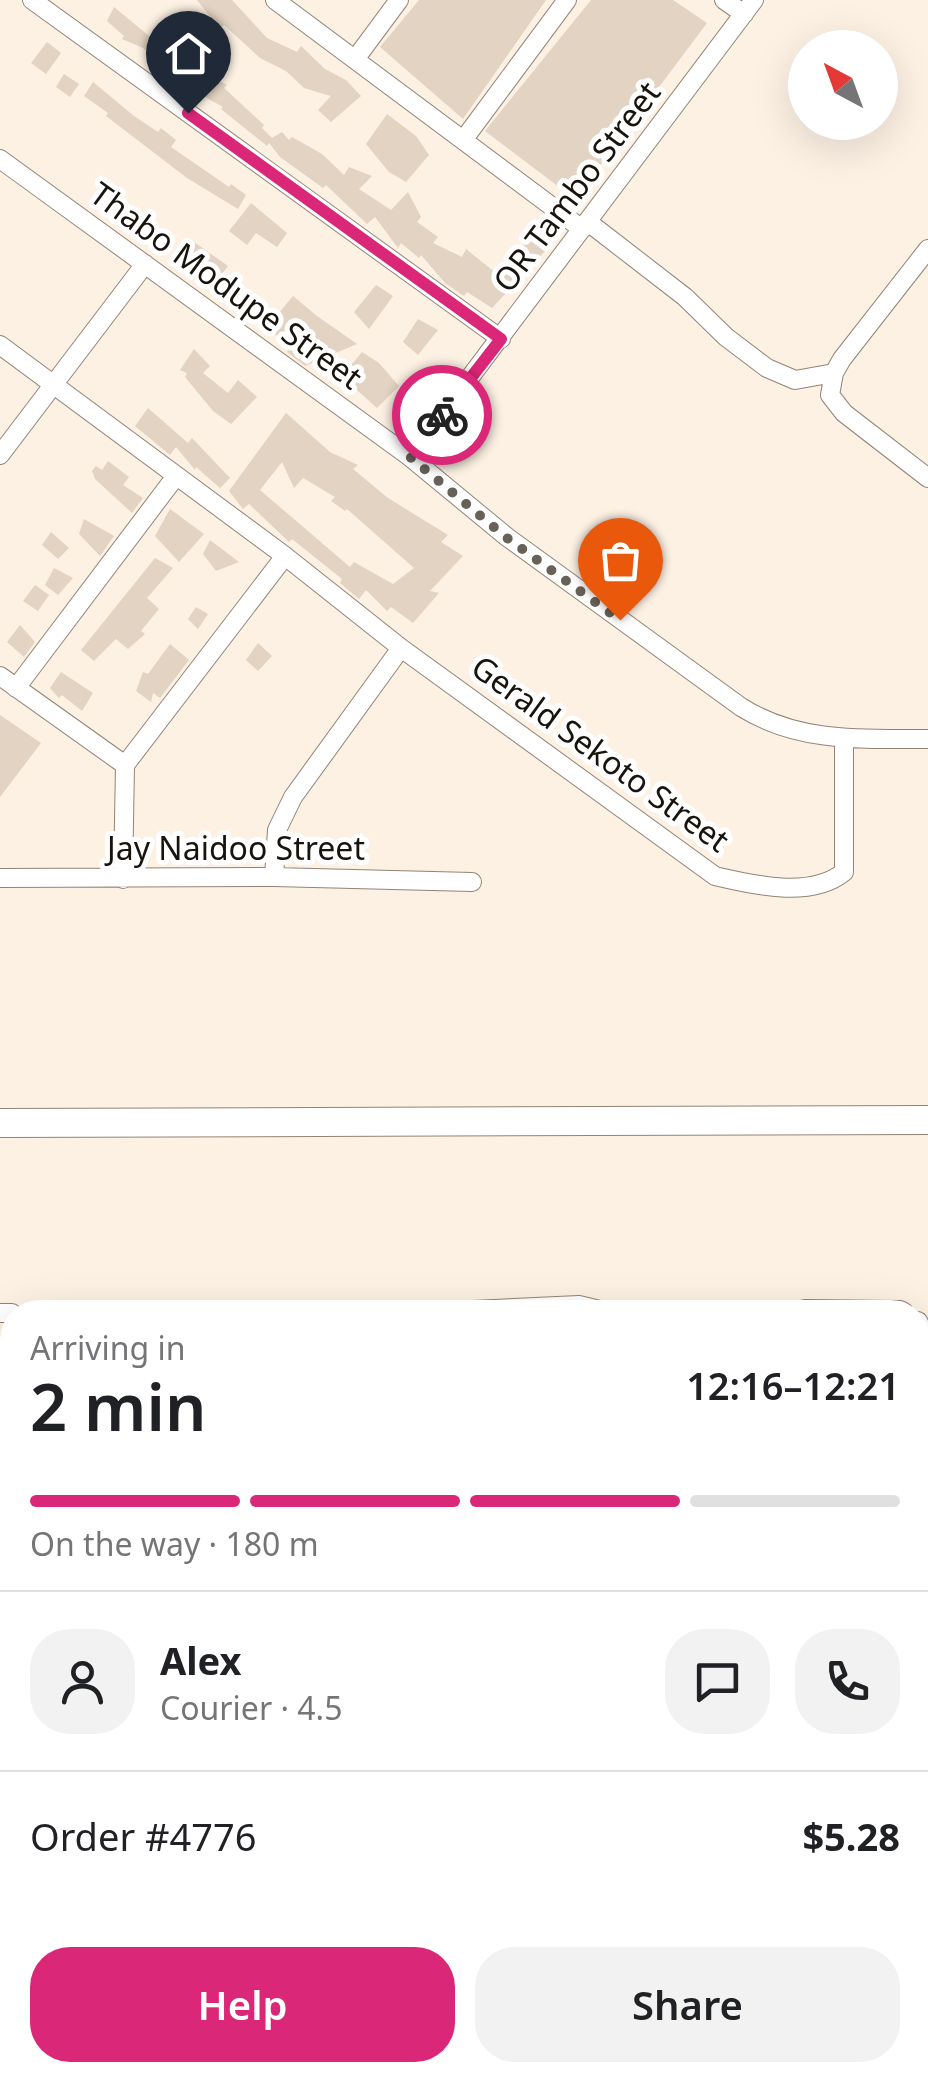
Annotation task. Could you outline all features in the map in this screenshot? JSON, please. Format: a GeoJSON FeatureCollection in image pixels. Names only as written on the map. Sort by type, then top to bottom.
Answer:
{"type":"FeatureCollection","features":[{"type":"Feature","properties":{"kind":"main road"},"geometry":{"type":"LineString","coordinates":[[0,1123],[928,1120]]}},
{"type":"Feature","properties":{"kind":"street"},"geometry":{"type":"LineString","coordinates":[[32,0],[501,339]]}},
{"type":"Feature","properties":{"kind":"street"},"geometry":{"type":"LineString","coordinates":[[276,0],[685,296],[726,337],[767,368],[795,380],[834,373]]}},
{"type":"Feature","properties":{"kind":"street"},"geometry":{"type":"LineString","coordinates":[[356,58],[398,0]]}},
{"type":"Feature","properties":{"kind":"street"},"geometry":{"type":"LineString","coordinates":[[464,139],[567,0]]}},
{"type":"Feature","properties":{"kind":"street"},"geometry":{"type":"LineString","coordinates":[[724,0],[749,7]]}},
{"type":"Feature","properties":{"kind":"street","name":"OR Tambo Street"},"geometry":{"type":"LineString","coordinates":[[410,457],[749,7]]}},
{"type":"Feature","properties":{"kind":"street","name":"Thabo Modupe Street"},"geometry":{"type":"LineString","coordinates":[[0,160],[410,457],[507,538],[758,718],[792,731],[844,738],[928,739]]}},
{"type":"Feature","properties":{"kind":"street"},"geometry":{"type":"LineString","coordinates":[[928,248],[834,373],[830,394],[834,404],[928,477]]}},
{"type":"Feature","properties":{"kind":"street"},"geometry":{"type":"LineString","coordinates":[[0,455],[145,264]]}},
{"type":"Feature","properties":{"kind":"street","name":"Gerald Sekoto Street"},"geometry":{"type":"LineString","coordinates":[[0,345],[286,556],[402,648],[715,876],[798,888],[832,880],[844,872],[844,738]]}},
{"type":"Feature","properties":{"kind":"street"},"geometry":{"type":"LineString","coordinates":[[16,688],[176,476]]}},
{"type":"Feature","properties":{"kind":"street"},"geometry":{"type":"LineString","coordinates":[[123,879],[125,765],[286,556]]}},
{"type":"Feature","properties":{"kind":"street"},"geometry":{"type":"LineString","coordinates":[[274,877],[277,830],[293,797],[402,648]]}},
{"type":"Feature","properties":{"kind":"street"},"geometry":{"type":"LineString","coordinates":[[0,676],[125,765]]}},
{"type":"Feature","properties":{"kind":"street","name":"Jay Naidoo Street"},"geometry":{"type":"LineString","coordinates":[[0,878],[274,877],[472,882]]}},
{"type":"Feature","properties":{"kind":"building"},"geometry":{"type":"Polygon","coordinates":[[[197,0],[232,0],[267,38],[297,52],[301,46],[361,96],[331,122],[318,110],[331,96],[304,88],[286,71],[260,58],[224,25],[220,29],[197,0]]]}},
{"type":"Feature","properties":{"kind":"building"},"geometry":{"type":"Polygon","coordinates":[[[419,0],[546,0],[463,119],[380,47],[419,0]]]}},
{"type":"Feature","properties":{"kind":"building"},"geometry":{"type":"Polygon","coordinates":[[[591,0],[673,0],[707,23],[575,199],[485,131],[591,0]]]}},
{"type":"Feature","properties":{"kind":"building"},"geometry":{"type":"Polygon","coordinates":[[[114,7],[172,55],[227,85],[224,88],[264,125],[262,128],[272,138],[282,132],[289,140],[292,137],[322,154],[344,175],[349,167],[372,176],[359,189],[391,210],[408,192],[421,217],[417,222],[438,237],[433,243],[462,257],[466,249],[497,274],[541,225],[562,233],[492,308],[467,292],[464,296],[445,283],[421,255],[419,258],[401,243],[398,248],[375,217],[367,224],[326,185],[323,188],[280,157],[269,143],[267,146],[223,107],[191,89],[143,48],[122,39],[124,36],[107,21],[114,7]]]}},
{"type":"Feature","properties":{"kind":"building"},"geometry":{"type":"Polygon","coordinates":[[[47,42],[61,53],[46,74],[31,63],[47,42]]]}},
{"type":"Feature","properties":{"kind":"building"},"geometry":{"type":"Polygon","coordinates":[[[64,74],[79,84],[70,97],[56,87],[64,74]]]}},
{"type":"Feature","properties":{"kind":"building"},"geometry":{"type":"Polygon","coordinates":[[[93,82],[134,116],[176,140],[171,147],[246,195],[238,209],[187,178],[106,116],[108,113],[84,96],[93,82]]]}},
{"type":"Feature","properties":{"kind":"building"},"geometry":{"type":"Polygon","coordinates":[[[387,114],[416,136],[429,155],[406,182],[389,172],[366,144],[387,114]]]}},
{"type":"Feature","properties":{"kind":"building"},"geometry":{"type":"Polygon","coordinates":[[[251,203],[287,233],[277,247],[256,233],[247,245],[229,231],[251,203]]]}},
{"type":"Feature","properties":{"kind":"building"},"geometry":{"type":"Polygon","coordinates":[[[194,242],[228,266],[218,279],[185,254],[194,242]]]}},
{"type":"Feature","properties":{"kind":"building"},"geometry":{"type":"Polygon","coordinates":[[[376,285],[393,296],[369,329],[354,312],[376,285]]]}},
{"type":"Feature","properties":{"kind":"building"},"geometry":{"type":"Polygon","coordinates":[[[293,296],[357,344],[305,366],[287,352],[289,349],[268,326],[293,296]]]}},
{"type":"Feature","properties":{"kind":"building"},"geometry":{"type":"Polygon","coordinates":[[[418,319],[438,330],[418,355],[403,342],[418,319]]]}},
{"type":"Feature","properties":{"kind":"building"},"geometry":{"type":"Polygon","coordinates":[[[194,349],[210,366],[203,373],[228,393],[238,380],[257,397],[231,424],[213,411],[185,377],[187,373],[180,370],[194,349]]]}},
{"type":"Feature","properties":{"kind":"building"},"geometry":{"type":"Polygon","coordinates":[[[362,352],[379,363],[399,386],[377,408],[357,390],[354,394],[338,381],[362,352]]]}},
{"type":"Feature","properties":{"kind":"building"},"geometry":{"type":"Polygon","coordinates":[[[148,408],[188,443],[192,438],[230,478],[220,488],[196,467],[195,470],[176,447],[170,455],[135,426],[148,408]]]}},
{"type":"Feature","properties":{"kind":"building"},"geometry":{"type":"Polygon","coordinates":[[[286,413],[330,452],[358,465],[353,469],[388,498],[448,535],[441,542],[463,556],[430,591],[439,593],[413,623],[391,607],[387,611],[366,590],[359,599],[340,583],[342,579],[292,539],[289,542],[249,504],[243,509],[229,491],[286,413]],[[282,462],[260,490],[350,567],[354,562],[393,584],[414,568],[347,509],[331,501],[335,497],[303,478],[294,488],[282,462]]]}},
{"type":"Feature","properties":{"kind":"building"},"geometry":{"type":"Polygon","coordinates":[[[108,461],[129,477],[123,485],[143,498],[132,513],[95,479],[92,471],[96,466],[102,470],[108,461]]]}},
{"type":"Feature","properties":{"kind":"building"},"geometry":{"type":"Polygon","coordinates":[[[170,509],[204,534],[179,562],[155,536],[170,509]]]}},
{"type":"Feature","properties":{"kind":"building"},"geometry":{"type":"Polygon","coordinates":[[[84,519],[114,536],[100,556],[79,534],[84,519]]]}},
{"type":"Feature","properties":{"kind":"building"},"geometry":{"type":"Polygon","coordinates":[[[51,532],[69,548],[58,559],[42,545],[51,532]]]}},
{"type":"Feature","properties":{"kind":"building"},"geometry":{"type":"Polygon","coordinates":[[[210,540],[239,562],[216,571],[203,554],[210,540]]]}},
{"type":"Feature","properties":{"kind":"building"},"geometry":{"type":"Polygon","coordinates":[[[155,558],[173,568],[147,598],[159,609],[141,631],[145,634],[128,649],[116,639],[94,661],[81,650],[155,558]]]}},
{"type":"Feature","properties":{"kind":"building"},"geometry":{"type":"Polygon","coordinates":[[[54,568],[73,578],[58,595],[45,585],[54,568]]]}},
{"type":"Feature","properties":{"kind":"building"},"geometry":{"type":"Polygon","coordinates":[[[35,585],[49,595],[38,611],[23,601],[35,585]]]}},
{"type":"Feature","properties":{"kind":"building"},"geometry":{"type":"Polygon","coordinates":[[[196,607],[208,614],[198,629],[188,619],[196,607]]]}},
{"type":"Feature","properties":{"kind":"building"},"geometry":{"type":"Polygon","coordinates":[[[20,625],[35,642],[24,657],[7,642],[20,625]]]}},
{"type":"Feature","properties":{"kind":"building"},"geometry":{"type":"Polygon","coordinates":[[[258,643],[272,656],[258,671],[246,660],[258,643]]]}},
{"type":"Feature","properties":{"kind":"building"},"geometry":{"type":"Polygon","coordinates":[[[170,644],[189,660],[160,698],[153,693],[151,702],[136,691],[143,672],[148,674],[170,644]]]}},
{"type":"Feature","properties":{"kind":"building"},"geometry":{"type":"Polygon","coordinates":[[[61,672],[93,693],[82,711],[50,688],[61,672]]]}},
{"type":"Feature","properties":{"kind":"building"},"geometry":{"type":"Polygon","coordinates":[[[0,715],[41,743],[0,797],[0,715]]]}},
{"type":"Feature","properties":{"kind":"way so far"},"geometry":{"type":"LineString","coordinates":[[442,415],[410,457],[507,538],[620,620]]}},
{"type":"Feature","properties":{"kind":"route"},"geometry":{"type":"LineString","coordinates":[[188,113],[501,339],[442,415]]}}]}
